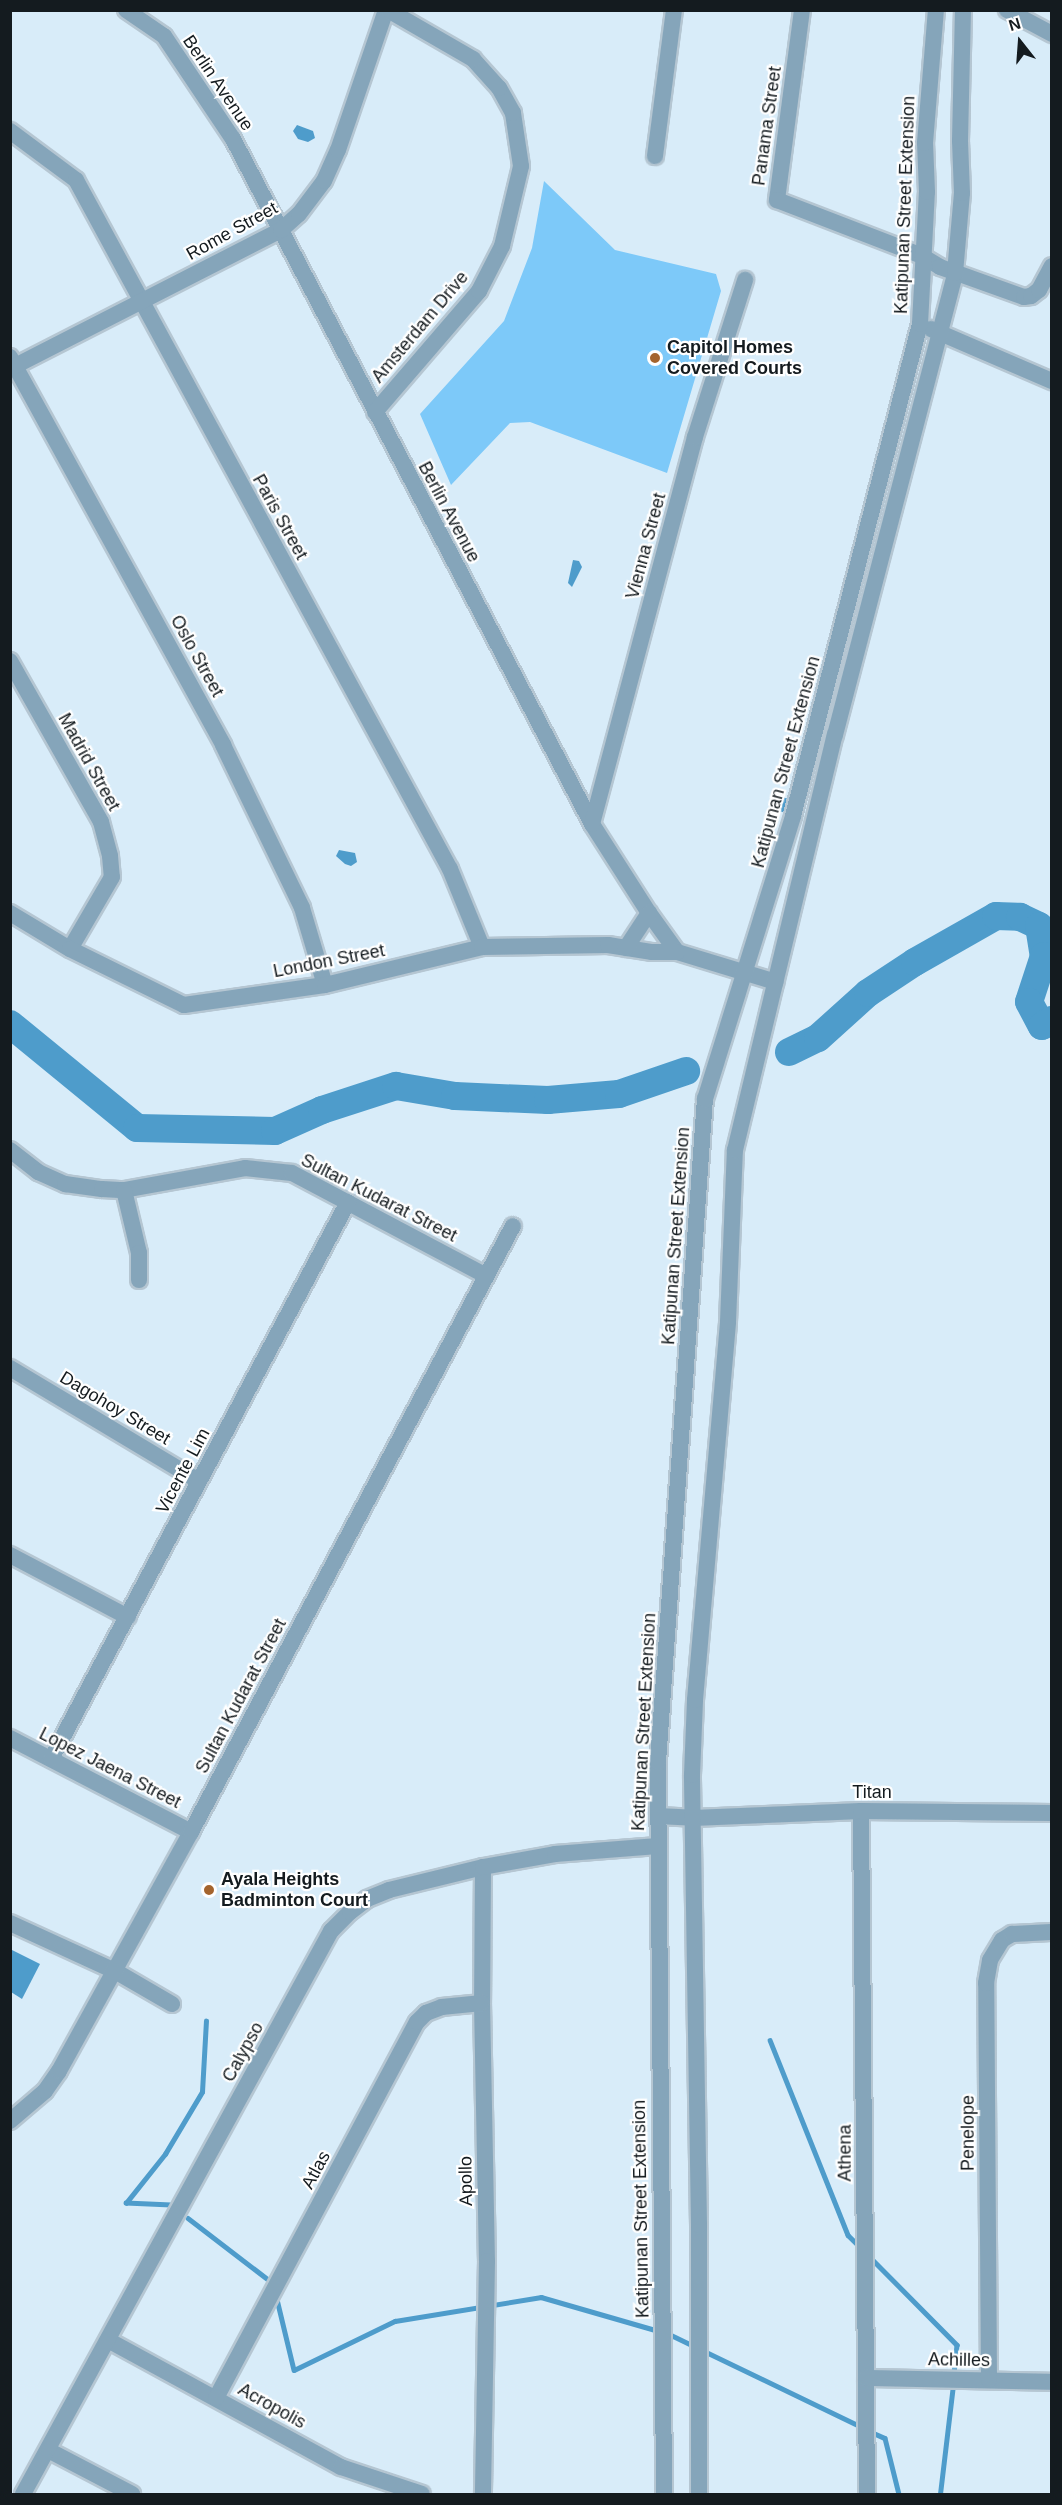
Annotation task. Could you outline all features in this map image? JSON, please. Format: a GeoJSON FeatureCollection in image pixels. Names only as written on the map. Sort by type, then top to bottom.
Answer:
{"type":"FeatureCollection","features":[{"type":"Feature","properties":{"kind":"street","name":"Berlin Avenue"},"geometry":{"type":"LineString","coordinates":[[126,10],[164,36],[233,139],[592,824],[648,913],[677,952]]}},
{"type":"Feature","properties":{"kind":"street","name":"Rome Street"},"geometry":{"type":"LineString","coordinates":[[13,362],[281,230],[299,214],[324,181],[338,150],[387,10]]}},
{"type":"Feature","properties":{"kind":"street","name":"Amsterdam Drive"},"geometry":{"type":"LineString","coordinates":[[375,412],[479,291],[502,246],[521,166],[513,113],[499,88],[473,59],[387,10]]}},
{"type":"Feature","properties":{"kind":"street"},"geometry":{"type":"LineString","coordinates":[[655,156],[674,10]]}},
{"type":"Feature","properties":{"kind":"street","name":"Panama Street"},"geometry":{"type":"LineString","coordinates":[[802,10],[777,201],[922,256]]}},
{"type":"Feature","properties":{"kind":"street","name":"Katipunan Street Extension"},"geometry":{"type":"LineString","coordinates":[[664,2494],[657,1762],[705,1099],[793,816],[920,324],[927,192],[925,143],[936,10]]}},
{"type":"Feature","properties":{"kind":"street"},"geometry":{"type":"LineString","coordinates":[[699,2494],[699,2225],[693,1818],[695,1700],[728,1322],[735,1150],[835,735],[955,273],[962,193],[960,141],[963,10]]}},
{"type":"Feature","properties":{"kind":"street"},"geometry":{"type":"LineString","coordinates":[[1007,10],[1052,34]]}},
{"type":"Feature","properties":{"kind":"street","name":"Paris Street"},"geometry":{"type":"LineString","coordinates":[[10,131],[76,180],[450,869],[482,947]]}},
{"type":"Feature","properties":{"kind":"street"},"geometry":{"type":"LineString","coordinates":[[922,256],[955,273],[1024,297],[1031,296],[1039,290],[1052,266]]}},
{"type":"Feature","properties":{"kind":"street","name":"Vienna Street"},"geometry":{"type":"LineString","coordinates":[[592,824],[694,437],[745,280]]}},
{"type":"Feature","properties":{"kind":"street"},"geometry":{"type":"LineString","coordinates":[[920,324],[1052,381]]}},
{"type":"Feature","properties":{"kind":"street","name":"Oslo Street"},"geometry":{"type":"LineString","coordinates":[[13,362],[223,745],[302,908],[325,985]]}},
{"type":"Feature","properties":{"kind":"street"},"geometry":{"type":"LineString","coordinates":[[851,592],[871,597]]}},
{"type":"Feature","properties":{"kind":"street","name":"Madrid Street"},"geometry":{"type":"LineString","coordinates":[[10,661],[101,822],[110,856],[112,877],[70,949]]}},
{"type":"Feature","properties":{"kind":"street","name":"London Street"},"geometry":{"type":"LineString","coordinates":[[10,913],[70,949],[184,1005],[325,985],[482,947],[608,945],[677,952]]}},
{"type":"Feature","properties":{"kind":"street"},"geometry":{"type":"LineString","coordinates":[[626,948],[648,913]]}},
{"type":"Feature","properties":{"kind":"street"},"geometry":{"type":"LineString","coordinates":[[677,952],[744,979],[775,987]]}},
{"type":"Feature","properties":{"kind":"street","name":"Sultan Kudarat Street"},"geometry":{"type":"LineString","coordinates":[[10,1150],[38,1172],[66,1184],[124,1190],[245,1168],[292,1173],[485,1275]]}},
{"type":"Feature","properties":{"kind":"street"},"geometry":{"type":"LineString","coordinates":[[124,1190],[139,1253],[139,1280]]}},
{"type":"Feature","properties":{"kind":"street","name":"Vicente Lim"},"geometry":{"type":"LineString","coordinates":[[51,1759],[348,1202]]}},
{"type":"Feature","properties":{"kind":"street","name":"Sultan Kudarat Street"},"geometry":{"type":"LineString","coordinates":[[10,2121],[45,2091],[59,2071],[191,1832],[513,1226]]}},
{"type":"Feature","properties":{"kind":"street","name":"Dagohoy Street"},"geometry":{"type":"LineString","coordinates":[[10,1368],[199,1481]]}},
{"type":"Feature","properties":{"kind":"street"},"geometry":{"type":"LineString","coordinates":[[10,1555],[128,1617]]}},
{"type":"Feature","properties":{"kind":"street","name":"Lopez Jaena Street"},"geometry":{"type":"LineString","coordinates":[[10,1738],[191,1832]]}},
{"type":"Feature","properties":{"kind":"street","name":"Titan"},"geometry":{"type":"LineString","coordinates":[[658,1816],[693,1818],[861,1811],[1052,1812]]}},
{"type":"Feature","properties":{"kind":"street","name":"Athena"},"geometry":{"type":"LineString","coordinates":[[861,1811],[867,2494]]}},
{"type":"Feature","properties":{"kind":"street","name":"Calypso"},"geometry":{"type":"LineString","coordinates":[[23,2494],[332,1931],[350,1912],[367,1899],[483,1867],[555,1854],[658,1846]]}},
{"type":"Feature","properties":{"kind":"street","name":"Apollo"},"geometry":{"type":"LineString","coordinates":[[483,1867],[482,2003],[487,2261],[483,2494]]}},
{"type":"Feature","properties":{"kind":"street"},"geometry":{"type":"LineString","coordinates":[[10,1923],[115,1971],[172,2004]]}},
{"type":"Feature","properties":{"kind":"street","name":"Penelope"},"geometry":{"type":"LineString","coordinates":[[989,2380],[986,1983],[990,1960],[1002,1940],[1012,1934],[1052,1932]]}},
{"type":"Feature","properties":{"kind":"street","name":"Atlas"},"geometry":{"type":"LineString","coordinates":[[216,2398],[417,2022],[426,2013],[442,2007],[482,2003]]}},
{"type":"Feature","properties":{"kind":"street","name":"Acropolis"},"geometry":{"type":"LineString","coordinates":[[108,2340],[341,2467],[422,2494]]}},
{"type":"Feature","properties":{"kind":"street","name":"Achilles"},"geometry":{"type":"LineString","coordinates":[[866,2378],[1052,2382]]}},
{"type":"Feature","properties":{"kind":"street"},"geometry":{"type":"LineString","coordinates":[[48,2450],[132,2494]]}},
{"type":"Feature","properties":{"kind":"shaded area"},"geometry":{"type":"Polygon","coordinates":[[[297,125],[313,131],[315,138],[308,142],[298,139],[293,131],[297,125]]]}},
{"type":"Feature","properties":{"kind":"shaded area"},"geometry":{"type":"Polygon","coordinates":[[[544,181],[615,250],[716,274],[721,291],[667,473],[530,422],[510,423],[451,485],[420,414],[504,321],[532,248],[544,181]]]}},
{"type":"Feature","properties":{"kind":"shaded area"},"geometry":{"type":"Polygon","coordinates":[[[573,560],[579,561],[582,567],[572,587],[568,583],[573,560]]]}},
{"type":"Feature","properties":{"kind":"shaded area"},"geometry":{"type":"Polygon","coordinates":[[[774,794],[794,801],[789,814],[769,808],[774,794]]]}},
{"type":"Feature","properties":{"kind":"shaded area"},"geometry":{"type":"Polygon","coordinates":[[[339,850],[355,853],[357,862],[351,866],[345,864],[336,856],[339,850]]]}},
{"type":"Feature","properties":{"kind":"shaded area"},"geometry":{"type":"Polygon","coordinates":[[[10,1949],[40,1964],[22,1999],[11,1992],[10,1949]]]}},
{"type":"Feature","properties":{"kind":"waterway"},"geometry":{"type":"LineString","coordinates":[[789,1052],[818,1038],[868,993],[915,962],[996,916],[1020,917],[1039,926],[1044,956],[1029,1002],[1042,1026],[1052,1020]]}},
{"type":"Feature","properties":{"kind":"waterway"},"geometry":{"type":"LineString","coordinates":[[10,1024],[137,1128],[275,1131],[322,1110],[396,1086],[455,1096],[548,1100],[619,1094],[686,1071]]}},
{"type":"Feature","properties":{"kind":"waterway"},"geometry":{"type":"LineString","coordinates":[[171,2205],[126,2203],[165,2154],[202,2092],[206,2021]]}},
{"type":"Feature","properties":{"kind":"waterway"},"geometry":{"type":"LineString","coordinates":[[770,2040],[848,2235],[859,2246]]}},
{"type":"Feature","properties":{"kind":"waterway"},"geometry":{"type":"LineString","coordinates":[[188,2218],[274,2284]]}},
{"type":"Feature","properties":{"kind":"waterway"},"geometry":{"type":"LineString","coordinates":[[869,2256],[957,2345],[954,2376]]}},
{"type":"Feature","properties":{"kind":"waterway"},"geometry":{"type":"LineString","coordinates":[[276,2295],[294,2370],[395,2321],[541,2297],[659,2331]]}},
{"type":"Feature","properties":{"kind":"waterway"},"geometry":{"type":"LineString","coordinates":[[667,2333],[694,2346]]}},
{"type":"Feature","properties":{"kind":"waterway"},"geometry":{"type":"LineString","coordinates":[[702,2350],[862,2427]]}},
{"type":"Feature","properties":{"kind":"waterway"},"geometry":{"type":"LineString","coordinates":[[940,2494],[953,2385]]}},
{"type":"Feature","properties":{"kind":"waterway"},"geometry":{"type":"LineString","coordinates":[[869,2431],[885,2438],[899,2494]]}},
{"type":"Feature","properties":{"kind":"place","name":"Capitol Homes Covered Courts"},"geometry":{"type":"Point","coordinates":[655,358]}},
{"type":"Feature","properties":{"kind":"place","name":"Ayala Heights Badminton Court"},"geometry":{"type":"Point","coordinates":[209,1890]}}]}
